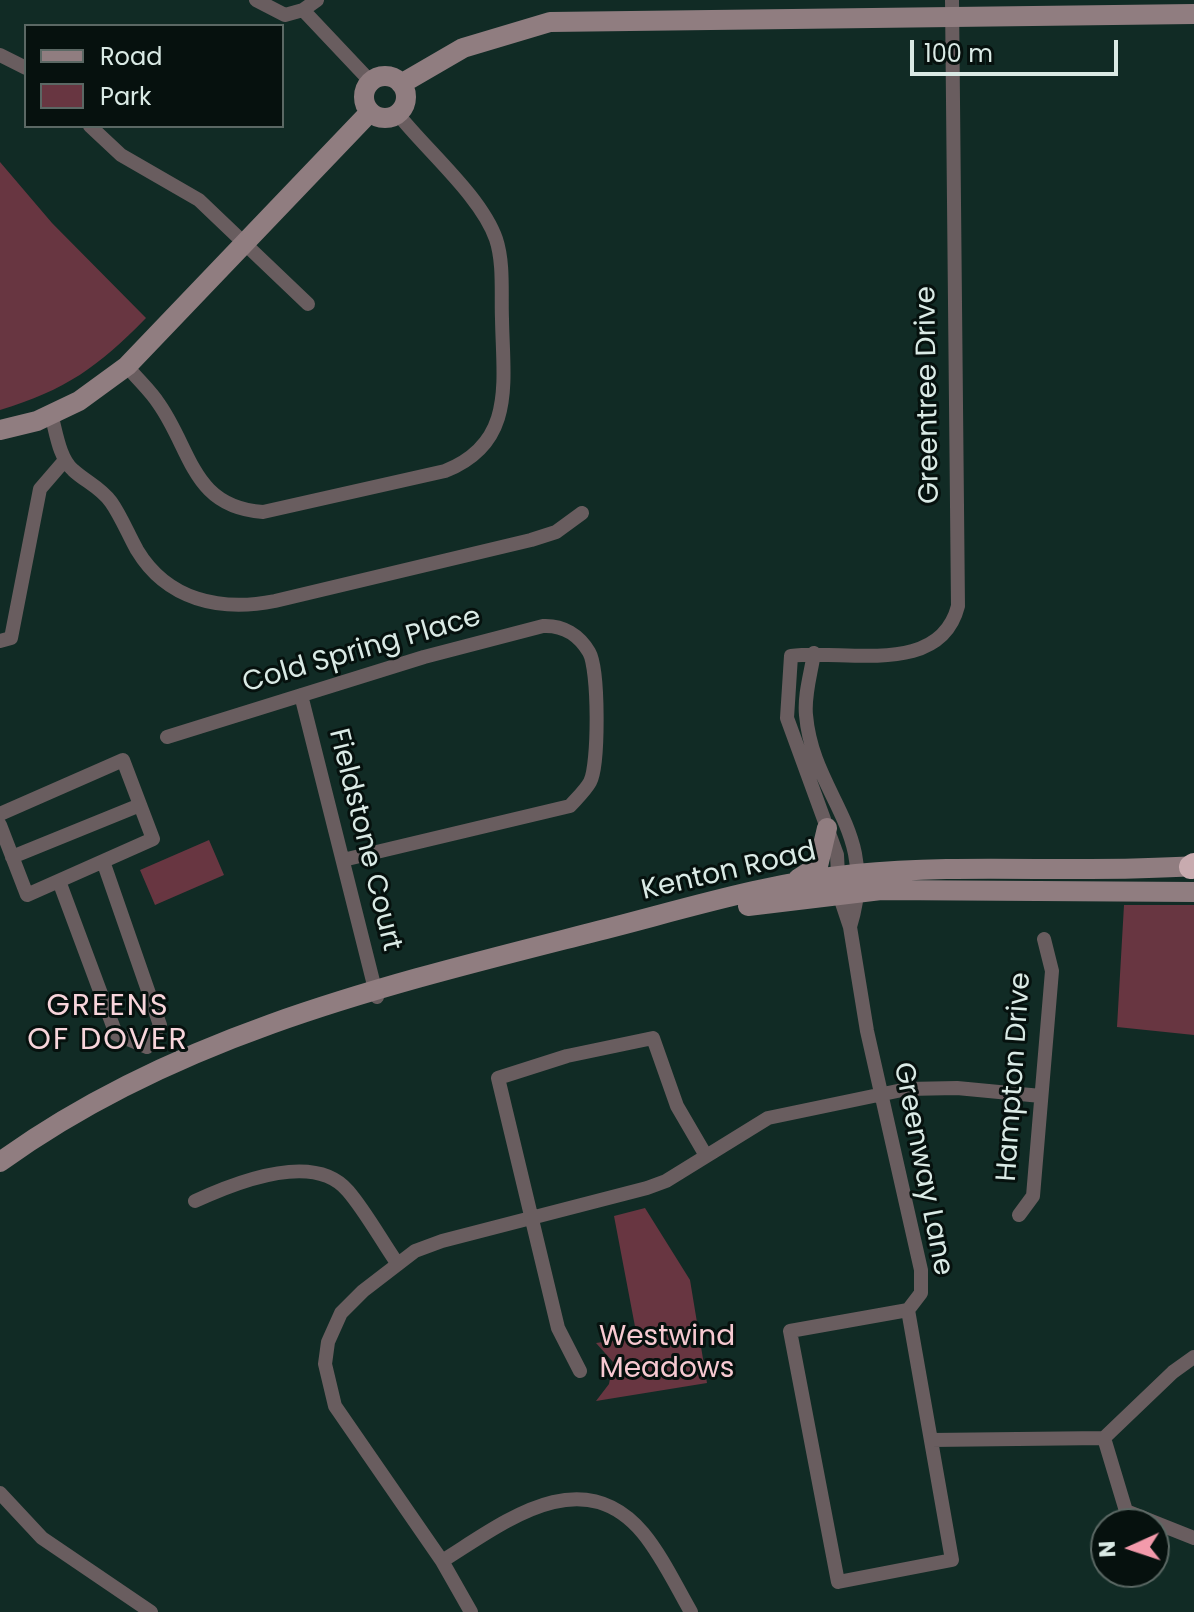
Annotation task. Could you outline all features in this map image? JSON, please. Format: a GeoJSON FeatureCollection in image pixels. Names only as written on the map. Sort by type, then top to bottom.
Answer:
{"type":"FeatureCollection","features":[{"type":"Feature","properties":{"kind":"main road"},"geometry":{"type":"LineString","coordinates":[[401,84],[463,48],[550,22],[952,7],[1194,14]]}},
{"type":"Feature","properties":{"kind":"main road"},"geometry":{"type":"LineString","coordinates":[[384,76],[401,84],[405,99],[397,113],[383,117],[370,112],[364,96],[371,82],[384,76]]}},
{"type":"Feature","properties":{"kind":"main road"},"geometry":{"type":"LineString","coordinates":[[0,430],[51,414],[79,401],[127,366],[370,112]]}},
{"type":"Feature","properties":{"kind":"main road"},"geometry":{"type":"LineString","coordinates":[[776,886],[806,877],[818,866],[827,828]]}},
{"type":"Feature","properties":{"kind":"main road","name":"Kenton Road"},"geometry":{"type":"LineString","coordinates":[[376,993],[649,927],[849,884],[1004,868],[1193,866]]}},
{"type":"Feature","properties":{"kind":"main road","name":"Kenton Road"},"geometry":{"type":"LineString","coordinates":[[0,1162],[156,1070],[289,1018],[776,886],[849,884],[954,889],[1194,892]]}},
{"type":"Feature","properties":{"kind":"street"},"geometry":{"type":"LineString","coordinates":[[256,0],[285,15],[303,10],[317,0]]}},
{"type":"Feature","properties":{"kind":"street","name":"Greentree Drive"},"geometry":{"type":"LineString","coordinates":[[849,884],[787,718],[791,656],[919,651],[945,636],[954,623],[958,606],[952,7]]}},
{"type":"Feature","properties":{"kind":"street"},"geometry":{"type":"LineString","coordinates":[[303,10],[371,82]]}},
{"type":"Feature","properties":{"kind":"street"},"geometry":{"type":"LineString","coordinates":[[0,55],[24,67]]}},
{"type":"Feature","properties":{"kind":"street"},"geometry":{"type":"LineString","coordinates":[[127,366],[159,404],[203,486],[242,511],[263,512],[445,471],[472,459],[490,438],[504,404],[500,268],[496,239],[475,205],[397,113]]}},
{"type":"Feature","properties":{"kind":"street"},"geometry":{"type":"LineString","coordinates":[[92,128],[121,155],[199,200],[308,304]]}},
{"type":"Feature","properties":{"kind":"street"},"geometry":{"type":"LineString","coordinates":[[51,414],[65,460],[112,503],[138,552],[160,581],[195,600],[227,605],[275,601],[531,540],[556,532],[582,513]]}},
{"type":"Feature","properties":{"kind":"street"},"geometry":{"type":"LineString","coordinates":[[0,641],[11,638],[40,489],[65,460]]}},
{"type":"Feature","properties":{"kind":"street","name":"Cold Spring Place"},"geometry":{"type":"LineString","coordinates":[[167,737],[424,657],[543,626],[558,626],[572,632],[591,654],[596,708],[590,782],[570,806],[343,860]]}},
{"type":"Feature","properties":{"kind":"street"},"geometry":{"type":"LineString","coordinates":[[814,653],[806,714],[812,744],[854,845],[849,884]]}},
{"type":"Feature","properties":{"kind":"street","name":"Fieldstone Court"},"geometry":{"type":"LineString","coordinates":[[301,695],[376,993]]}},
{"type":"Feature","properties":{"kind":"street"},"geometry":{"type":"LineString","coordinates":[[0,814],[123,760],[153,839],[104,864],[27,895],[0,825]]}},
{"type":"Feature","properties":{"kind":"street"},"geometry":{"type":"LineString","coordinates":[[12,857],[140,805]]}},
{"type":"Feature","properties":{"kind":"street"},"geometry":{"type":"LineString","coordinates":[[104,864],[160,1025],[147,1047]]}},
{"type":"Feature","properties":{"kind":"street"},"geometry":{"type":"LineString","coordinates":[[59,881],[116,1034],[147,1047],[156,1070]]}},
{"type":"Feature","properties":{"kind":"street","name":"Greenway Lane"},"geometry":{"type":"LineString","coordinates":[[849,884],[850,927],[867,1031],[921,1270],[921,1293],[908,1310],[790,1331],[838,1582],[952,1560],[908,1310]]}},
{"type":"Feature","properties":{"kind":"street","name":"Hampton Drive"},"geometry":{"type":"LineString","coordinates":[[1019,1215],[1033,1196],[1052,971],[1044,939]]}},
{"type":"Feature","properties":{"kind":"street"},"geometry":{"type":"LineString","coordinates":[[580,1371],[558,1328],[498,1078],[567,1056],[653,1038],[677,1106],[705,1154]]}},
{"type":"Feature","properties":{"kind":"street"},"geometry":{"type":"LineString","coordinates":[[471,1612],[442,1561],[335,1406],[328,1386],[328,1342],[341,1313],[397,1263],[442,1241],[666,1181],[705,1154],[768,1118],[883,1093],[957,1088],[1041,1096]]}},
{"type":"Feature","properties":{"kind":"street"},"geometry":{"type":"LineString","coordinates":[[195,1201],[232,1184],[269,1174],[326,1175],[346,1188],[397,1263]]}},
{"type":"Feature","properties":{"kind":"street"},"geometry":{"type":"LineString","coordinates":[[931,1440],[1104,1438],[1173,1372],[1194,1357]]}},
{"type":"Feature","properties":{"kind":"street"},"geometry":{"type":"LineString","coordinates":[[1104,1438],[1126,1511],[1194,1538]]}},
{"type":"Feature","properties":{"kind":"street"},"geometry":{"type":"LineString","coordinates":[[0,1493],[42,1538],[151,1612]]}},
{"type":"Feature","properties":{"kind":"street"},"geometry":{"type":"LineString","coordinates":[[442,1561],[543,1502],[590,1501],[634,1523],[646,1536],[691,1612]]}},
{"type":"Feature","properties":{"kind":"green space"},"geometry":{"type":"Polygon","coordinates":[[[0,162],[52,223],[146,318],[80,375],[44,394],[0,410],[0,162]]]}},
{"type":"Feature","properties":{"kind":"green space"},"geometry":{"type":"Polygon","coordinates":[[[209,840],[224,875],[155,905],[140,870],[209,840]]]}},
{"type":"Feature","properties":{"kind":"green space"},"geometry":{"type":"Polygon","coordinates":[[[1124,905],[1194,905],[1194,1035],[1117,1027],[1124,905]]]}},
{"type":"Feature","properties":{"kind":"green space","name":"Westwind Meadows"},"geometry":{"type":"Polygon","coordinates":[[[645,1208],[690,1280],[707,1383],[596,1401],[609,1384],[613,1362],[596,1343],[637,1337],[614,1216],[645,1208]]]}},
{"type":"Feature","properties":{"kind":"district","name":"GREENS OF DOVER"},"geometry":{"type":"Point","coordinates":[108,1024]}}]}
